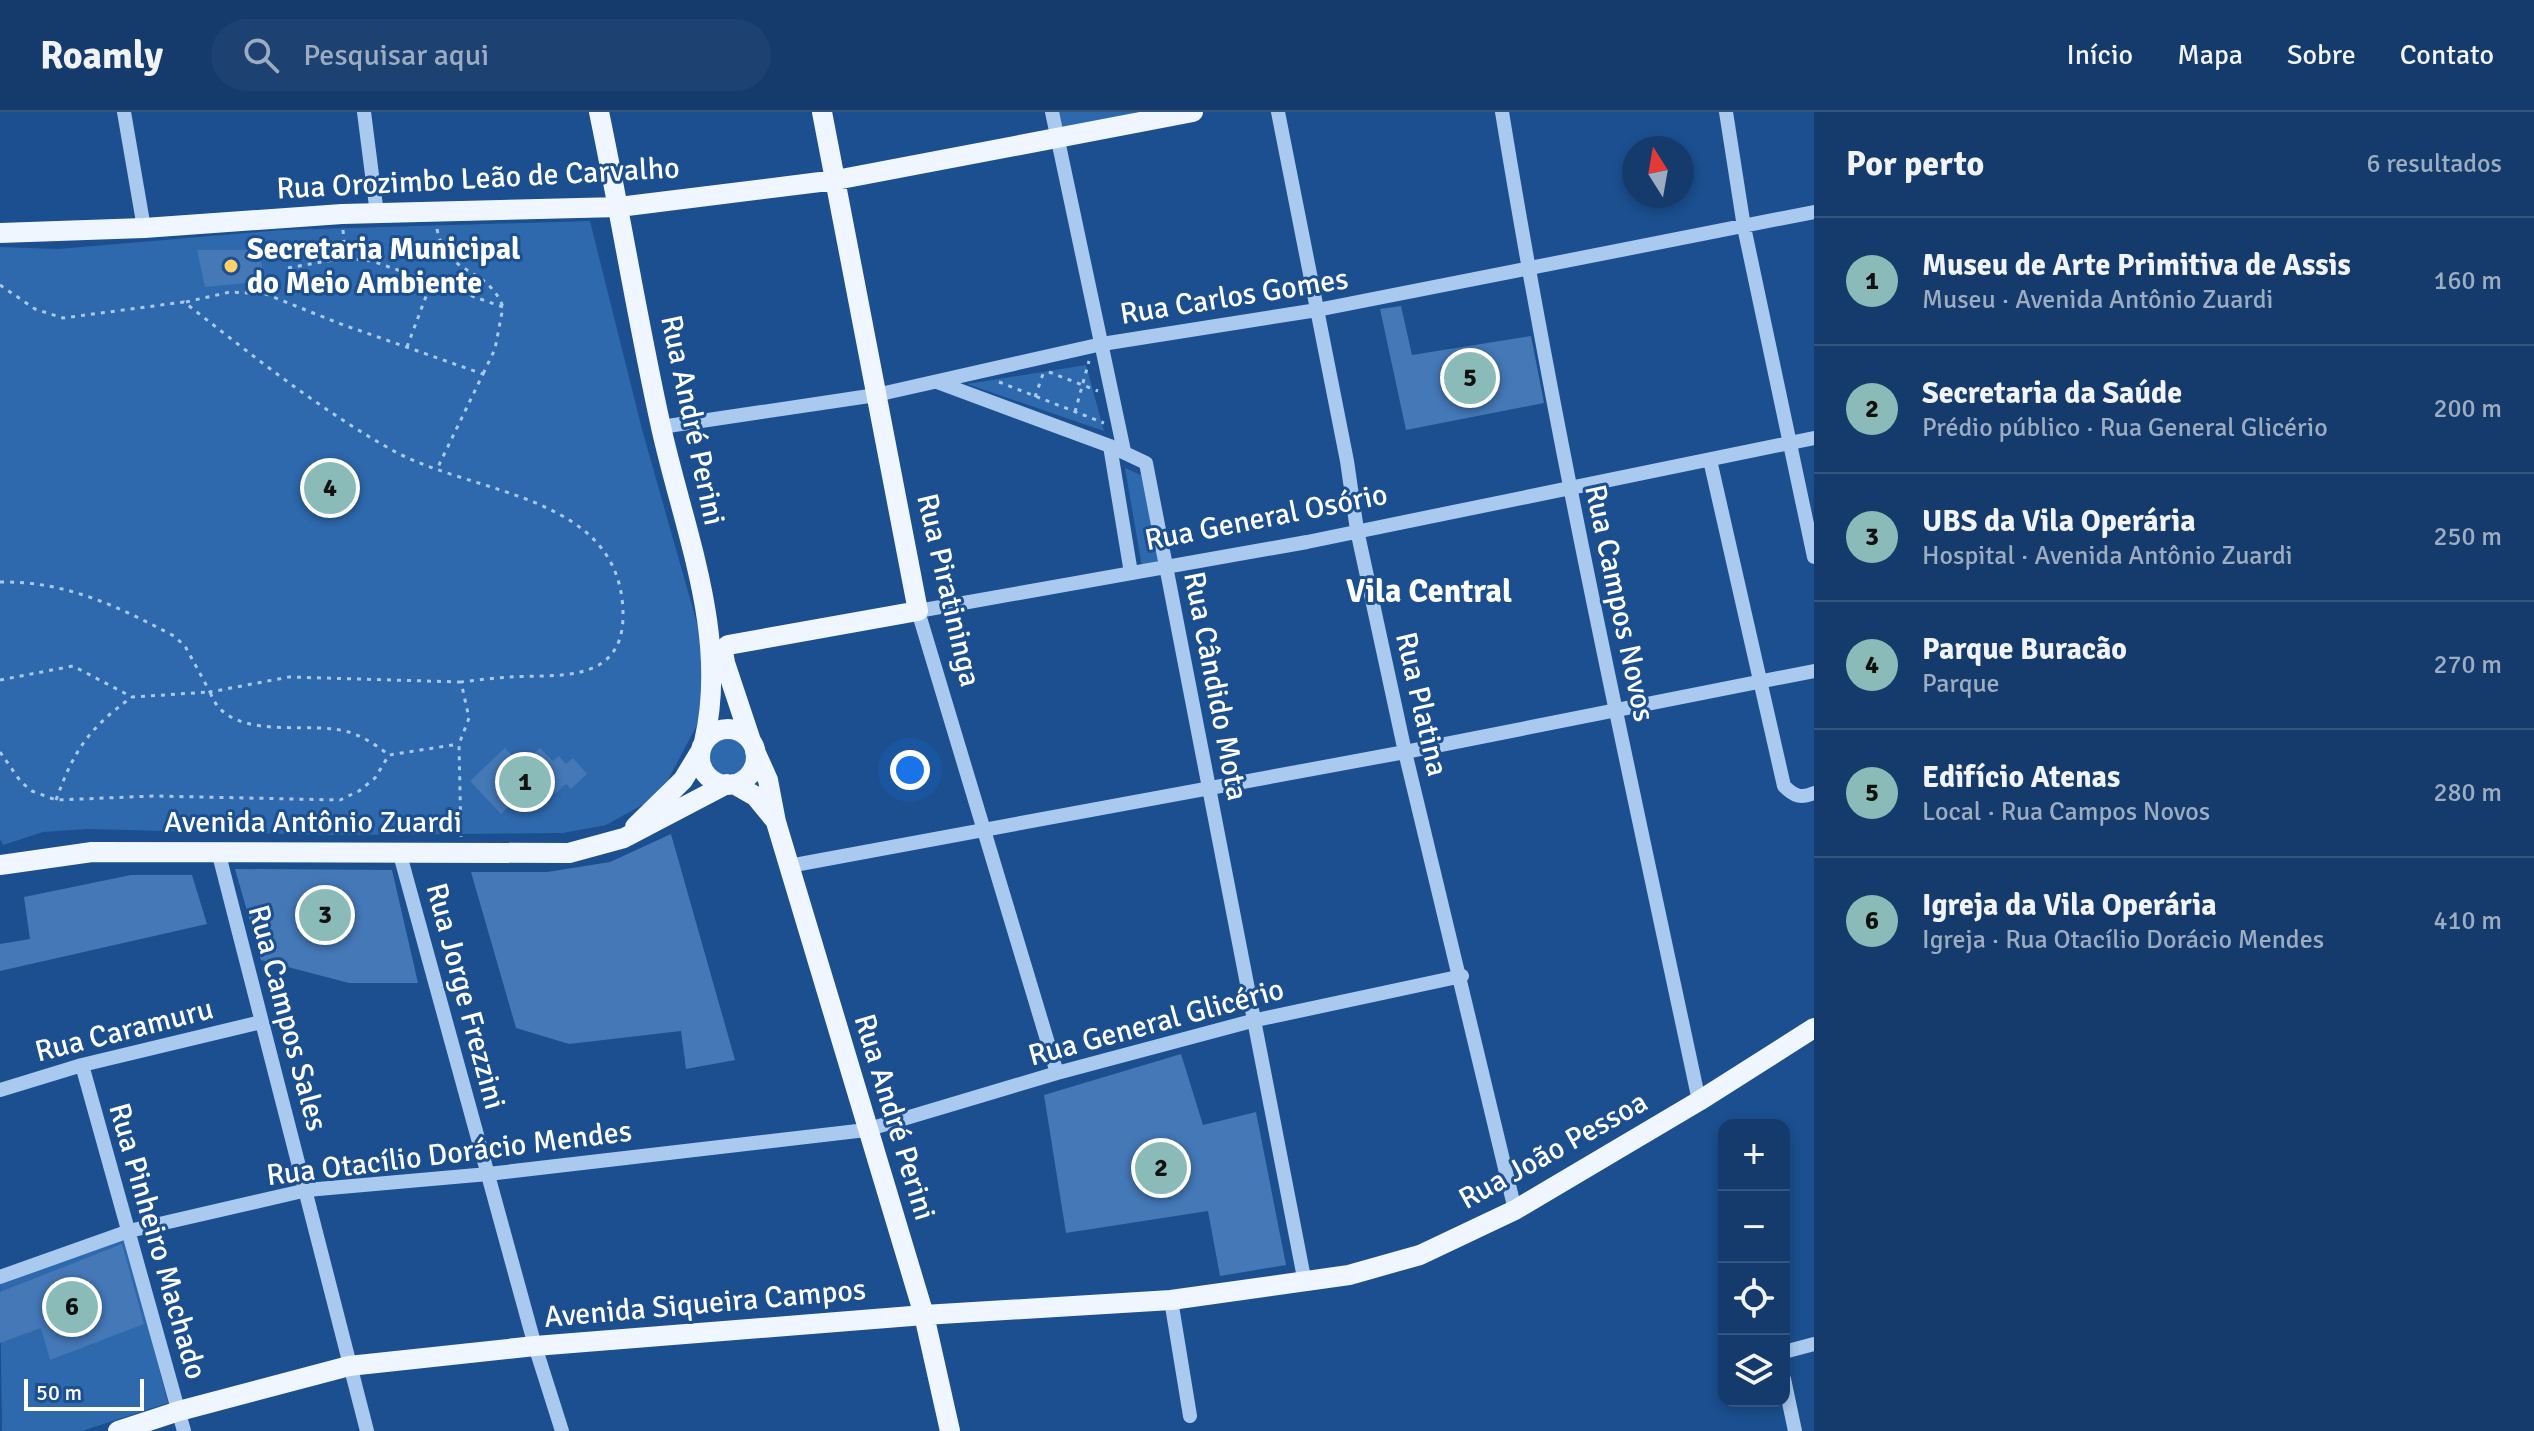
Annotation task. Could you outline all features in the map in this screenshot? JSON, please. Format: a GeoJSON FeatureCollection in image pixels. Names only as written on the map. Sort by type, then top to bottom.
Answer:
{"type":"FeatureCollection","features":[{"type":"Feature","properties":{"kind":"main road","name":"Rua André Perini"},"geometry":{"type":"LineString","coordinates":[[599,112],[661,427],[709,624],[712,697],[702,747]]}},
{"type":"Feature","properties":{"kind":"main road","name":"Rua Piratininga"},"geometry":{"type":"LineString","coordinates":[[822,112],[918,611]]}},
{"type":"Feature","properties":{"kind":"main road","name":"Rua Orozimbo Leão de Carvalho"},"geometry":{"type":"LineString","coordinates":[[0,233],[144,228],[342,214],[619,207],[836,180],[1193,112]]}},
{"type":"Feature","properties":{"kind":"main road","name":"Rua General Osório"},"geometry":{"type":"LineString","coordinates":[[728,645],[918,611]]}},
{"type":"Feature","properties":{"kind":"main road","name":"Rua André Perini"},"geometry":{"type":"LineString","coordinates":[[728,645],[723,651],[725,663],[768,780],[776,822],[924,1315],[950,1430]]}},
{"type":"Feature","properties":{"kind":"main road"},"geometry":{"type":"LineString","coordinates":[[722,729],[733,729],[753,746],[751,772],[730,784],[713,780],[705,773],[702,747],[722,729]]}},
{"type":"Feature","properties":{"kind":"main road","name":"Avenida Antônio Zuardi"},"geometry":{"type":"LineString","coordinates":[[624,838],[683,780],[702,747]]}},
{"type":"Feature","properties":{"kind":"main road","name":"Rua André Perini"},"geometry":{"type":"LineString","coordinates":[[730,784],[755,796],[776,822]]}},
{"type":"Feature","properties":{"kind":"main road","name":"Avenida Antônio Zuardi"},"geometry":{"type":"LineString","coordinates":[[0,865],[92,852],[569,853],[624,838],[730,784]]}},
{"type":"Feature","properties":{"kind":"main road","name":"Rua João Pessoa"},"geometry":{"type":"LineString","coordinates":[[1305,1283],[1420,1255],[1515,1210],[1699,1101],[1814,1028]]}},
{"type":"Feature","properties":{"kind":"main road","name":"Avenida Siqueira Campos"},"geometry":{"type":"LineString","coordinates":[[118,1431],[182,1421],[349,1366],[535,1346],[924,1315],[1171,1300],[1305,1283]]}},
{"type":"Feature","properties":{"kind":"street"},"geometry":{"type":"LineString","coordinates":[[124,112],[144,228]]}},
{"type":"Feature","properties":{"kind":"street"},"geometry":{"type":"LineString","coordinates":[[364,112],[377,214]]}},
{"type":"Feature","properties":{"kind":"street"},"geometry":{"type":"LineString","coordinates":[[1052,112],[1097,345],[1119,428],[1117,448],[1131,573]]}},
{"type":"Feature","properties":{"kind":"street","name":"Rua Platina"},"geometry":{"type":"LineString","coordinates":[[1278,112],[1357,530],[1405,752],[1462,976],[1515,1210]]}},
{"type":"Feature","properties":{"kind":"street","name":"Rua Campos Novos"},"geometry":{"type":"LineString","coordinates":[[1502,112],[1528,269],[1570,486],[1699,1101]]}},
{"type":"Feature","properties":{"kind":"street"},"geometry":{"type":"LineString","coordinates":[[1726,112],[1744,227],[1814,557]]}},
{"type":"Feature","properties":{"kind":"street","name":"Rua Carlos Gomes"},"geometry":{"type":"LineString","coordinates":[[661,427],[876,395],[1097,345],[1317,310],[1814,212]]}},
{"type":"Feature","properties":{"kind":"street"},"geometry":{"type":"LineString","coordinates":[[936,382],[1117,448]]}},
{"type":"Feature","properties":{"kind":"street","name":"Rua General Osório"},"geometry":{"type":"LineString","coordinates":[[918,611],[1357,530],[1814,438]]}},
{"type":"Feature","properties":{"kind":"street","name":"Rua Cândido Mota"},"geometry":{"type":"LineString","coordinates":[[1117,448],[1146,463],[1305,1283]]}},
{"type":"Feature","properties":{"kind":"street"},"geometry":{"type":"LineString","coordinates":[[1710,460],[1784,786],[1804,798],[1814,793]]}},
{"type":"Feature","properties":{"kind":"street","name":"Rua Piratininga"},"geometry":{"type":"LineString","coordinates":[[918,611],[1057,1073]]}},
{"type":"Feature","properties":{"kind":"street"},"geometry":{"type":"LineString","coordinates":[[789,866],[1405,752],[1814,671]]}},
{"type":"Feature","properties":{"kind":"street","name":"Rua Campos Sales"},"geometry":{"type":"LineString","coordinates":[[218,851],[367,1431]]}},
{"type":"Feature","properties":{"kind":"street","name":"Rua Jorge Frezzini"},"geometry":{"type":"LineString","coordinates":[[399,851],[535,1346],[562,1431]]}},
{"type":"Feature","properties":{"kind":"street","name":"Rua General Glicério"},"geometry":{"type":"LineString","coordinates":[[866,1130],[1057,1073],[1252,1021],[1462,976]]}},
{"type":"Feature","properties":{"kind":"street","name":"Rua Caramuru"},"geometry":{"type":"LineString","coordinates":[[0,1090],[82,1065],[261,1022]]}},
{"type":"Feature","properties":{"kind":"street","name":"Rua Pinheiro Machado"},"geometry":{"type":"LineString","coordinates":[[82,1065],[182,1421]]}},
{"type":"Feature","properties":{"kind":"street","name":"Rua Otacílio Dorácio Mendes"},"geometry":{"type":"LineString","coordinates":[[0,1277],[129,1231],[307,1190],[488,1174],[866,1130]]}},
{"type":"Feature","properties":{"kind":"street"},"geometry":{"type":"LineString","coordinates":[[1171,1300],[1190,1416]]}},
{"type":"Feature","properties":{"kind":"street"},"geometry":{"type":"LineString","coordinates":[[1790,1350],[1814,1344]]}},
{"type":"Feature","properties":{"kind":"street"},"geometry":{"type":"LineString","coordinates":[[1790,1407],[1795,1431]]}},
{"type":"Feature","properties":{"kind":"path"},"geometry":{"type":"LineString","coordinates":[[434,212],[441,249],[488,282],[503,307],[495,349],[438,467]]}},
{"type":"Feature","properties":{"kind":"path"},"geometry":{"type":"LineString","coordinates":[[342,214],[345,258]]}},
{"type":"Feature","properties":{"kind":"path"},"geometry":{"type":"LineString","coordinates":[[288,268],[345,258],[372,261],[503,307]]}},
{"type":"Feature","properties":{"kind":"path"},"geometry":{"type":"LineString","coordinates":[[407,347],[432,283]]}},
{"type":"Feature","properties":{"kind":"path"},"geometry":{"type":"LineString","coordinates":[[0,285],[35,309],[63,318],[184,302],[230,292],[266,294],[483,374]]}},
{"type":"Feature","properties":{"kind":"path"},"geometry":{"type":"LineString","coordinates":[[0,680],[73,666],[132,697],[210,692],[289,677],[461,682],[570,676],[595,668],[612,653],[623,628],[622,588],[617,569],[604,549],[570,519],[401,455],[345,423],[184,302]]}},
{"type":"Feature","properties":{"kind":"path"},"geometry":{"type":"LineString","coordinates":[[1070,431],[1097,345]]}},
{"type":"Feature","properties":{"kind":"path"},"geometry":{"type":"LineString","coordinates":[[1029,416],[1044,370],[1112,396]]}},
{"type":"Feature","properties":{"kind":"path"},"geometry":{"type":"LineString","coordinates":[[975,373],[1119,428]]}},
{"type":"Feature","properties":{"kind":"path"},"geometry":{"type":"LineString","coordinates":[[0,582],[30,582],[85,593],[174,636],[185,646],[219,709],[246,724],[342,730],[367,739],[389,755],[459,744]]}},
{"type":"Feature","properties":{"kind":"path"},"geometry":{"type":"LineString","coordinates":[[461,682],[469,718],[459,744],[462,852]]}},
{"type":"Feature","properties":{"kind":"path"},"geometry":{"type":"LineString","coordinates":[[56,800],[70,760],[87,735],[132,697]]}},
{"type":"Feature","properties":{"kind":"path"},"geometry":{"type":"LineString","coordinates":[[0,752],[21,782],[32,791],[56,800],[154,796],[340,800],[375,778],[389,755]]}},
{"type":"Feature","properties":{"kind":"shaded area"},"geometry":{"type":"Polygon","coordinates":[[[1058,112],[1142,112],[1062,128],[1058,112]]]}},
{"type":"Feature","properties":{"kind":"shaded area"},"geometry":{"type":"Polygon","coordinates":[[[590,221],[643,433],[702,641],[704,687],[697,725],[668,780],[646,803],[606,825],[563,833],[331,835],[87,829],[43,832],[3,845],[0,839],[0,247],[58,249],[282,230],[590,221]]]}},
{"type":"Feature","properties":{"kind":"shaded area"},"geometry":{"type":"Polygon","coordinates":[[[1086,365],[1104,431],[967,384],[1086,365]]]}},
{"type":"Feature","properties":{"kind":"shaded area"},"geometry":{"type":"Polygon","coordinates":[[[1125,468],[1141,475],[1159,562],[1142,567],[1125,468]]]}},
{"type":"Feature","properties":{"kind":"shaded area"},"geometry":{"type":"Polygon","coordinates":[[[729,738],[743,743],[748,757],[743,771],[729,776],[715,771],[710,757],[715,743],[729,738]]]}},
{"type":"Feature","properties":{"kind":"shaded area"},"geometry":{"type":"Polygon","coordinates":[[[125,1238],[168,1403],[82,1431],[2,1431],[0,1279],[125,1238]]]}},
{"type":"Feature","properties":{"kind":"building","name":"Secretaria Municipal do Meio Ambiente"},"geometry":{"type":"Polygon","coordinates":[[[197,250],[258,250],[266,281],[205,287],[197,250]]]}},
{"type":"Feature","properties":{"kind":"building"},"geometry":{"type":"Polygon","coordinates":[[[1401,306],[1412,355],[1531,336],[1544,403],[1406,430],[1380,309],[1401,306]]]}},
{"type":"Feature","properties":{"kind":"building"},"geometry":{"type":"Polygon","coordinates":[[[505,748],[521,765],[540,748],[553,761],[559,756],[566,764],[573,758],[587,774],[571,789],[566,784],[555,794],[550,789],[531,806],[520,795],[501,814],[470,781],[505,748]]]}},
{"type":"Feature","properties":{"kind":"building"},"geometry":{"type":"Polygon","coordinates":[[[671,834],[735,1060],[686,1069],[681,1031],[569,1044],[516,1028],[471,872],[547,872],[610,862],[671,834]]]}},
{"type":"Feature","properties":{"kind":"building"},"geometry":{"type":"Polygon","coordinates":[[[235,869],[392,870],[418,983],[349,983],[261,960],[235,869]]]}},
{"type":"Feature","properties":{"kind":"building"},"geometry":{"type":"Polygon","coordinates":[[[131,875],[192,875],[207,924],[0,971],[0,944],[30,939],[24,897],[131,875]]]}},
{"type":"Feature","properties":{"kind":"building"},"geometry":{"type":"Polygon","coordinates":[[[1181,1054],[1203,1125],[1256,1112],[1286,1265],[1220,1276],[1208,1211],[1066,1233],[1044,1095],[1181,1054]]]}},
{"type":"Feature","properties":{"kind":"building"},"geometry":{"type":"Polygon","coordinates":[[[122,1244],[144,1324],[50,1360],[41,1328],[0,1343],[0,1292],[122,1244]]]}},
{"type":"Feature","properties":{"kind":"place","name":"Secretaria Municipal do Meio Ambiente"},"geometry":{"type":"Point","coordinates":[231,266]}},
{"type":"Feature","properties":{"kind":"place","name":"Edifício Atenas"},"geometry":{"type":"Point","coordinates":[1470,378]}},
{"type":"Feature","properties":{"kind":"place","name":"Parque Buracão"},"geometry":{"type":"Point","coordinates":[330,488]}},
{"type":"Feature","properties":{"kind":"place","name":"Museu de Arte Primitiva de Assis"},"geometry":{"type":"Point","coordinates":[525,782]}},
{"type":"Feature","properties":{"kind":"place","name":"UBS da Vila Operária"},"geometry":{"type":"Point","coordinates":[325,915]}},
{"type":"Feature","properties":{"kind":"place","name":"Secretaria da Saúde"},"geometry":{"type":"Point","coordinates":[1161,1168]}},
{"type":"Feature","properties":{"kind":"place","name":"Igreja da Vila Operária"},"geometry":{"type":"Point","coordinates":[72,1307]}},
{"type":"Feature","properties":{"kind":"district","name":"Vila Central"},"geometry":{"type":"Point","coordinates":[1429,591]}}]}
